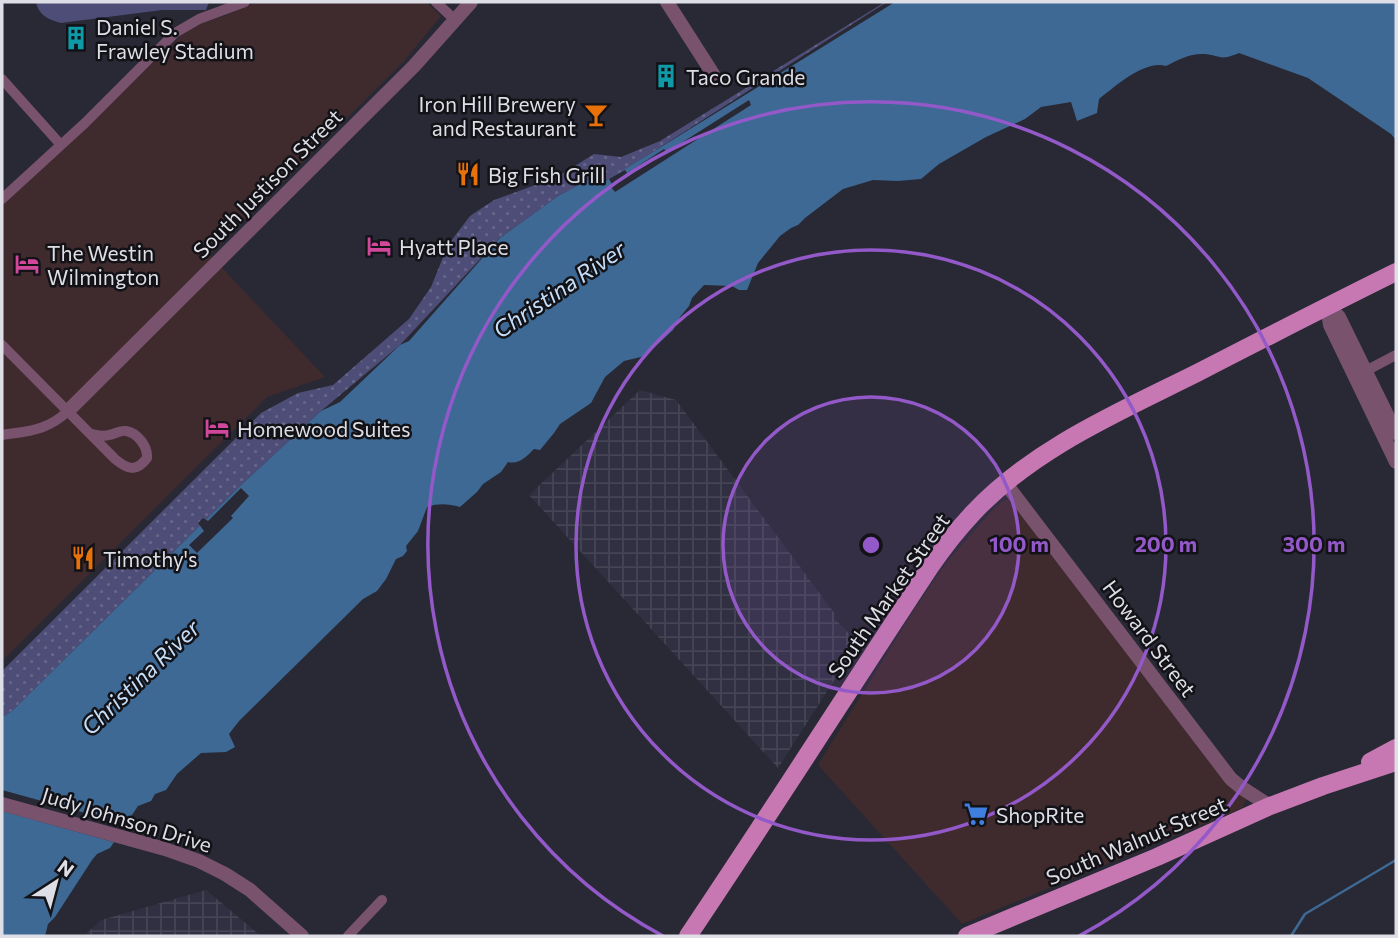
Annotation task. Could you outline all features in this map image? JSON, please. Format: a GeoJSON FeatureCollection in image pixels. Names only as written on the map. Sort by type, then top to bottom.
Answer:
{"type":"FeatureCollection","features":[{"type":"Feature","properties":{"kind":"main road","name":"South Market Street"},"geometry":{"type":"LineString","coordinates":[[690,935],[937,557],[974,512],[1034,462],[1096,424],[1396,272]]}},
{"type":"Feature","properties":{"kind":"main road","name":"South Walnut Street"},"geometry":{"type":"LineString","coordinates":[[1323,786],[1396,748]]}},
{"type":"Feature","properties":{"kind":"main road","name":"South Walnut Street"},"geometry":{"type":"LineString","coordinates":[[967,936],[1157,857],[1270,806],[1396,762]]}},
{"type":"Feature","properties":{"kind":"street"},"geometry":{"type":"LineString","coordinates":[[2,199],[176,33],[199,19],[245,2]]}},
{"type":"Feature","properties":{"kind":"street"},"geometry":{"type":"LineString","coordinates":[[436,2],[455,20]]}},
{"type":"Feature","properties":{"kind":"street","name":"South Justison Street"},"geometry":{"type":"LineString","coordinates":[[68,411],[414,66],[471,2]]}},
{"type":"Feature","properties":{"kind":"street"},"geometry":{"type":"LineString","coordinates":[[667,2],[713,74]]}},
{"type":"Feature","properties":{"kind":"street"},"geometry":{"type":"LineString","coordinates":[[2,79],[61,145]]}},
{"type":"Feature","properties":{"kind":"street"},"geometry":{"type":"LineString","coordinates":[[1327,306],[1339,317],[1396,462]]}},
{"type":"Feature","properties":{"kind":"street"},"geometry":{"type":"LineString","coordinates":[[2,345],[115,459],[134,468],[139,467],[147,458],[144,444],[129,432],[106,436],[91,434]]}},
{"type":"Feature","properties":{"kind":"street"},"geometry":{"type":"LineString","coordinates":[[1360,374],[1396,355]]}},
{"type":"Feature","properties":{"kind":"street"},"geometry":{"type":"LineString","coordinates":[[1360,374],[1396,433]]}},
{"type":"Feature","properties":{"kind":"street"},"geometry":{"type":"LineString","coordinates":[[2,435],[47,426],[68,411]]}},
{"type":"Feature","properties":{"kind":"street","name":"Howard Street"},"geometry":{"type":"LineString","coordinates":[[1006,484],[1231,779],[1270,806]]}},
{"type":"Feature","properties":{"kind":"street","name":"Judy Johnson Drive"},"geometry":{"type":"LineString","coordinates":[[2,804],[190,857],[225,874],[257,896],[302,936]]}},
{"type":"Feature","properties":{"kind":"street"},"geometry":{"type":"LineString","coordinates":[[348,936],[382,900]]}},
{"type":"Feature","properties":{"kind":"shaded area"},"geometry":{"type":"Polygon","coordinates":[[[36,2],[209,2],[206,10],[162,10],[61,23],[45,16],[36,2]]]}},
{"type":"Feature","properties":{"kind":"shaded area"},"geometry":{"type":"Polygon","coordinates":[[[257,2],[426,2],[441,16],[404,61],[210,255],[325,377],[267,397],[2,661],[2,204],[182,35],[200,24],[257,2]]]}},
{"type":"Feature","properties":{"kind":"shaded area"},"geometry":{"type":"Polygon","coordinates":[[[885,2],[606,182],[602,174],[558,196],[500,238],[400,345],[321,411],[240,486],[2,718],[2,671],[261,413],[298,393],[333,385],[409,319],[431,287],[448,245],[470,216],[494,200],[557,177],[594,154],[621,157],[660,141],[885,2]]]}},
{"type":"Feature","properties":{"kind":"shaded area"},"geometry":{"type":"Polygon","coordinates":[[[640,390],[676,400],[835,614],[834,618],[858,643],[778,768],[529,495],[640,390]]]}},
{"type":"Feature","properties":{"kind":"shaded area"},"geometry":{"type":"Polygon","coordinates":[[[1021,493],[1231,771],[1252,787],[1242,808],[962,924],[818,765],[946,563],[1001,502],[1021,493]]]}},
{"type":"Feature","properties":{"kind":"shaded area"},"geometry":{"type":"Polygon","coordinates":[[[206,890],[261,936],[84,936],[101,920],[206,890]]]}},
{"type":"Feature","properties":{"kind":"water","name":"Christina River"},"geometry":{"type":"Polygon","coordinates":[[[895,2],[1396,2],[1396,140],[1308,78],[1239,53],[1224,57],[1200,54],[1184,57],[1166,66],[1158,65],[1140,70],[1099,99],[1097,113],[1077,121],[1071,102],[1041,107],[1025,119],[986,137],[939,164],[921,179],[873,180],[843,189],[780,236],[758,263],[747,290],[732,286],[704,285],[692,298],[673,330],[645,356],[624,361],[605,377],[591,403],[560,424],[540,450],[534,449],[519,461],[508,462],[501,472],[483,484],[460,507],[444,504],[427,507],[418,531],[406,546],[407,551],[396,559],[377,591],[363,599],[239,721],[229,734],[235,747],[226,752],[201,753],[177,774],[166,790],[155,794],[151,801],[138,806],[110,848],[97,854],[92,860],[48,924],[45,936],[2,936],[2,718],[240,486],[321,411],[340,402],[400,345],[409,341],[500,238],[558,196],[602,173],[606,181],[895,2]]]}},
{"type":"Feature","properties":{"kind":"pier"},"geometry":{"type":"Polygon","coordinates":[[[749,100],[751,105],[615,192],[611,187],[613,186],[609,179],[625,170],[627,173],[664,149],[667,152],[749,100]]]}},
{"type":"Feature","properties":{"kind":"pier"},"geometry":{"type":"Polygon","coordinates":[[[241,488],[249,496],[231,516],[233,518],[197,553],[189,545],[204,531],[198,523],[203,518],[208,521],[241,488]]]}},
{"type":"Feature","properties":{"kind":"pier"},"geometry":{"type":"Polygon","coordinates":[[[2,790],[129,825],[117,843],[2,811],[2,790]]]}},
{"type":"Feature","properties":{"kind":"waterway"},"geometry":{"type":"LineString","coordinates":[[1291,936],[1305,914],[1396,860]]}},
{"type":"Feature","properties":{"kind":"place","name":"Daniel S. Frawley Stadium"},"geometry":{"type":"Point","coordinates":[76,38]}},
{"type":"Feature","properties":{"kind":"place","name":"Taco Grande"},"geometry":{"type":"Point","coordinates":[666,76]}},
{"type":"Feature","properties":{"kind":"place","name":"Iron Hill Brewery and Restaurant"},"geometry":{"type":"Point","coordinates":[596,115]}},
{"type":"Feature","properties":{"kind":"place","name":"Big Fish Grill"},"geometry":{"type":"Point","coordinates":[468,174]}},
{"type":"Feature","properties":{"kind":"place","name":"Hyatt Place"},"geometry":{"type":"Point","coordinates":[379,246]}},
{"type":"Feature","properties":{"kind":"place","name":"The Westin Wilmington"},"geometry":{"type":"Point","coordinates":[27,264]}},
{"type":"Feature","properties":{"kind":"place","name":"Homewood Suites"},"geometry":{"type":"Point","coordinates":[217,428]}},
{"type":"Feature","properties":{"kind":"place","name":"Timothy's"},"geometry":{"type":"Point","coordinates":[83,558]}},
{"type":"Feature","properties":{"kind":"place","name":"ShopRite"},"geometry":{"type":"Point","coordinates":[976,814]}}]}
